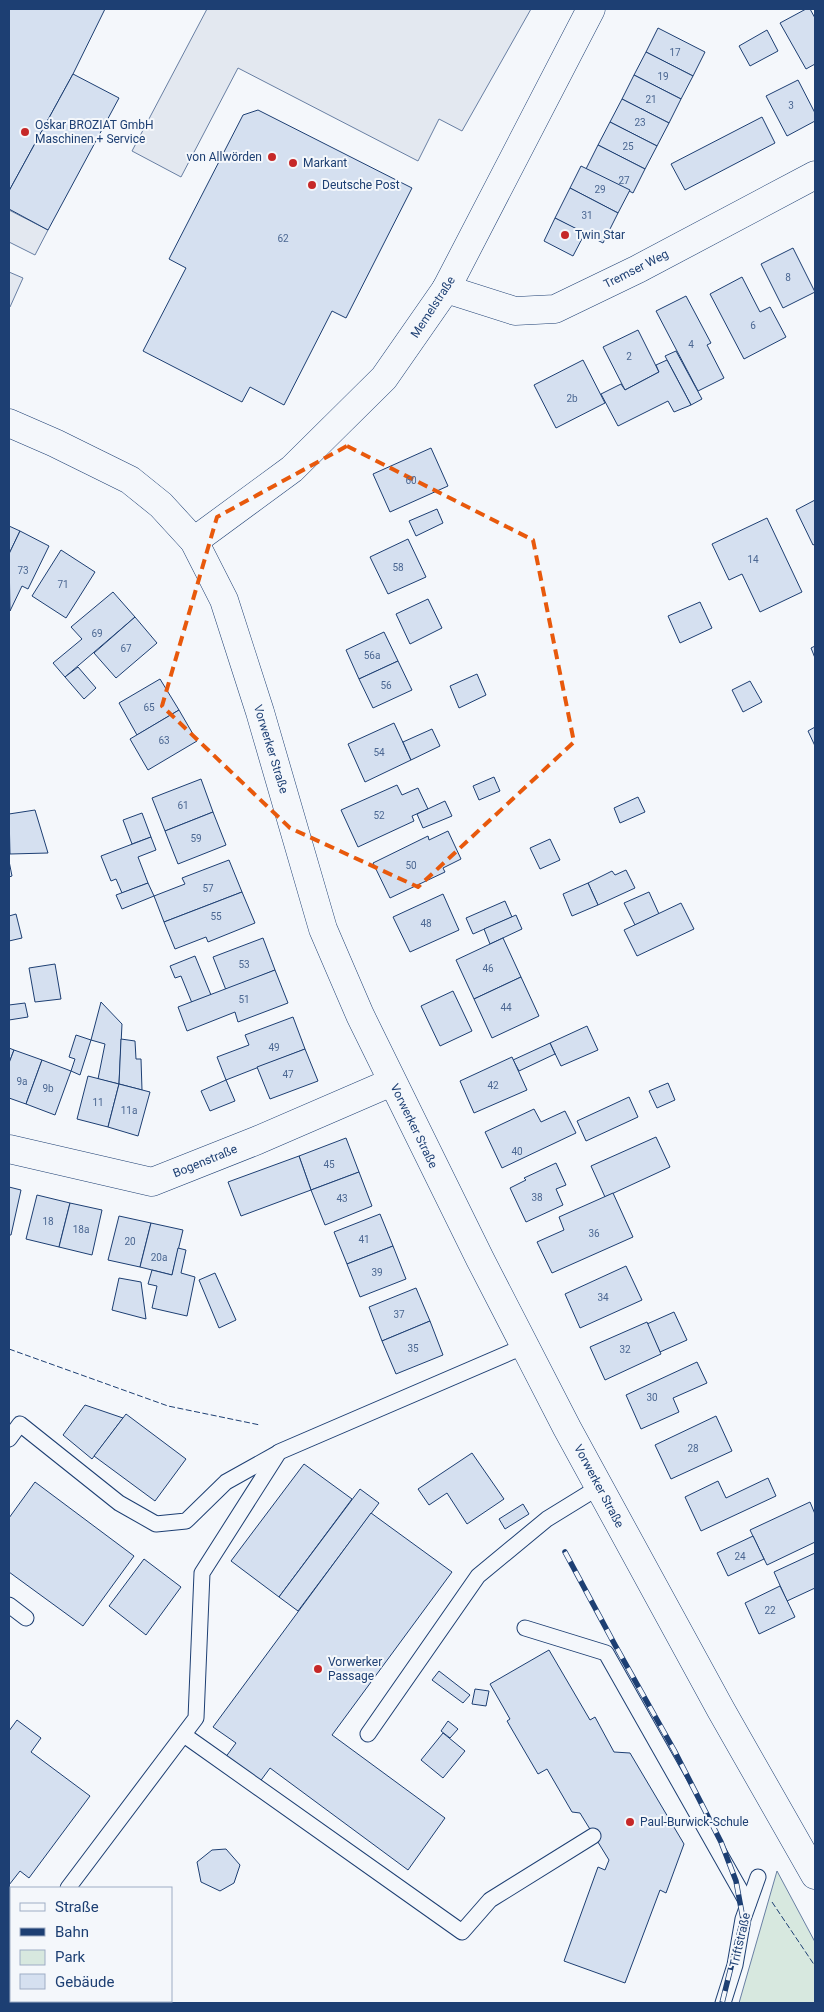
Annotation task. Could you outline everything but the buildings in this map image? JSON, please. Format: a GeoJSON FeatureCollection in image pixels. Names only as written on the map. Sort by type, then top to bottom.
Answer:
{"type":"FeatureCollection","features":[{"type":"Feature","properties":{"kind":"street","name":"Memelstraße"},"geometry":{"type":"LineString","coordinates":[[194,541],[292,469],[384,378],[446,289],[591,9]]}},
{"type":"Feature","properties":{"kind":"street","name":"Tremser Weg"},"geometry":{"type":"LineString","coordinates":[[446,289],[515,311],[555,309],[638,269],[815,175]]}},
{"type":"Feature","properties":{"kind":"street","name":"Vorwerker Straße"},"geometry":{"type":"LineString","coordinates":[[9,423],[130,480],[161,505],[194,541],[224,600],[265,730],[323,929],[392,1082],[480,1259],[599,1487],[712,1694],[815,1875]]}},
{"type":"Feature","properties":{"kind":"street","name":"Bogenstraße"},"geometry":{"type":"LineString","coordinates":[[9,1149],[152,1182],[258,1140],[392,1082]]}},
{"type":"Feature","properties":{"kind":"lane"},"geometry":{"type":"LineString","coordinates":[[9,1439],[14,1419],[119,1503],[156,1524],[186,1521],[226,1482],[279,1452],[525,1346]]}},
{"type":"Feature","properties":{"kind":"lane"},"geometry":{"type":"LineString","coordinates":[[69,1887],[196,1718],[202,1573],[279,1452]]}},
{"type":"Feature","properties":{"kind":"lane"},"geometry":{"type":"LineString","coordinates":[[368,1734],[478,1576],[547,1519],[599,1487]]}},
{"type":"Feature","properties":{"kind":"lane"},"geometry":{"type":"LineString","coordinates":[[9,1604],[26,1618]]}},
{"type":"Feature","properties":{"kind":"lane"},"geometry":{"type":"LineString","coordinates":[[525,1628],[606,1653],[748,1904]]}},
{"type":"Feature","properties":{"kind":"lane"},"geometry":{"type":"LineString","coordinates":[[184,1735],[462,1932],[490,1900],[593,1836]]}},
{"type":"Feature","properties":{"kind":"lane","name":"Triftstraße"},"geometry":{"type":"LineString","coordinates":[[723,2003],[735,1965],[743,1919],[758,1877]]}},
{"type":"Feature","properties":{"kind":"highlighted area"},"geometry":{"type":"Polygon","coordinates":[[[347,446],[533,540],[574,742],[418,887],[290,828],[162,706],[217,517],[347,446]]]}},
{"type":"Feature","properties":{"kind":"green space"},"geometry":{"type":"Polygon","coordinates":[[[777,1871],[815,1942],[815,2003],[739,2003],[777,1871]]]}},
{"type":"Feature","properties":{"kind":"shaded area"},"geometry":{"type":"Polygon","coordinates":[[[207,9],[531,9],[462,131],[439,119],[418,161],[238,68],[181,177],[132,151],[207,9]]]}},
{"type":"Feature","properties":{"kind":"shaded area"},"geometry":{"type":"Polygon","coordinates":[[[9,210],[48,230],[35,255],[9,242],[9,210]]]}},
{"type":"Feature","properties":{"kind":"shaded area"},"geometry":{"type":"Polygon","coordinates":[[[9,272],[23,278],[10,307],[9,306],[9,272]]]}},
{"type":"Feature","properties":{"kind":"railway"},"geometry":{"type":"LineString","coordinates":[[565,1552],[674,1750],[721,1842],[736,1881],[743,1919],[722,2003]]}},
{"type":"Feature","properties":{"kind":"fence"},"geometry":{"type":"LineString","coordinates":[[9,1349],[168,1406],[260,1425]]}},
{"type":"Feature","properties":{"kind":"fence"},"geometry":{"type":"LineString","coordinates":[[772,1902],[815,1966]]}},
{"type":"Feature","properties":{"kind":"place","name":"Oskar BROZIAT GmbH Maschinen + Service"},"geometry":{"type":"Point","coordinates":[25,132]}},
{"type":"Feature","properties":{"kind":"place","name":"von Allwörden"},"geometry":{"type":"Point","coordinates":[272,157]}},
{"type":"Feature","properties":{"kind":"place","name":"Markant"},"geometry":{"type":"Point","coordinates":[293,163]}},
{"type":"Feature","properties":{"kind":"place","name":"Deutsche Post"},"geometry":{"type":"Point","coordinates":[312,185]}},
{"type":"Feature","properties":{"kind":"place","name":"Twin Star"},"geometry":{"type":"Point","coordinates":[565,235]}},
{"type":"Feature","properties":{"kind":"place","name":"Vorwerker Passage"},"geometry":{"type":"Point","coordinates":[318,1669]}},
{"type":"Feature","properties":{"kind":"place","name":"Paul-Burwick-Schule"},"geometry":{"type":"Point","coordinates":[630,1822]}}]}
